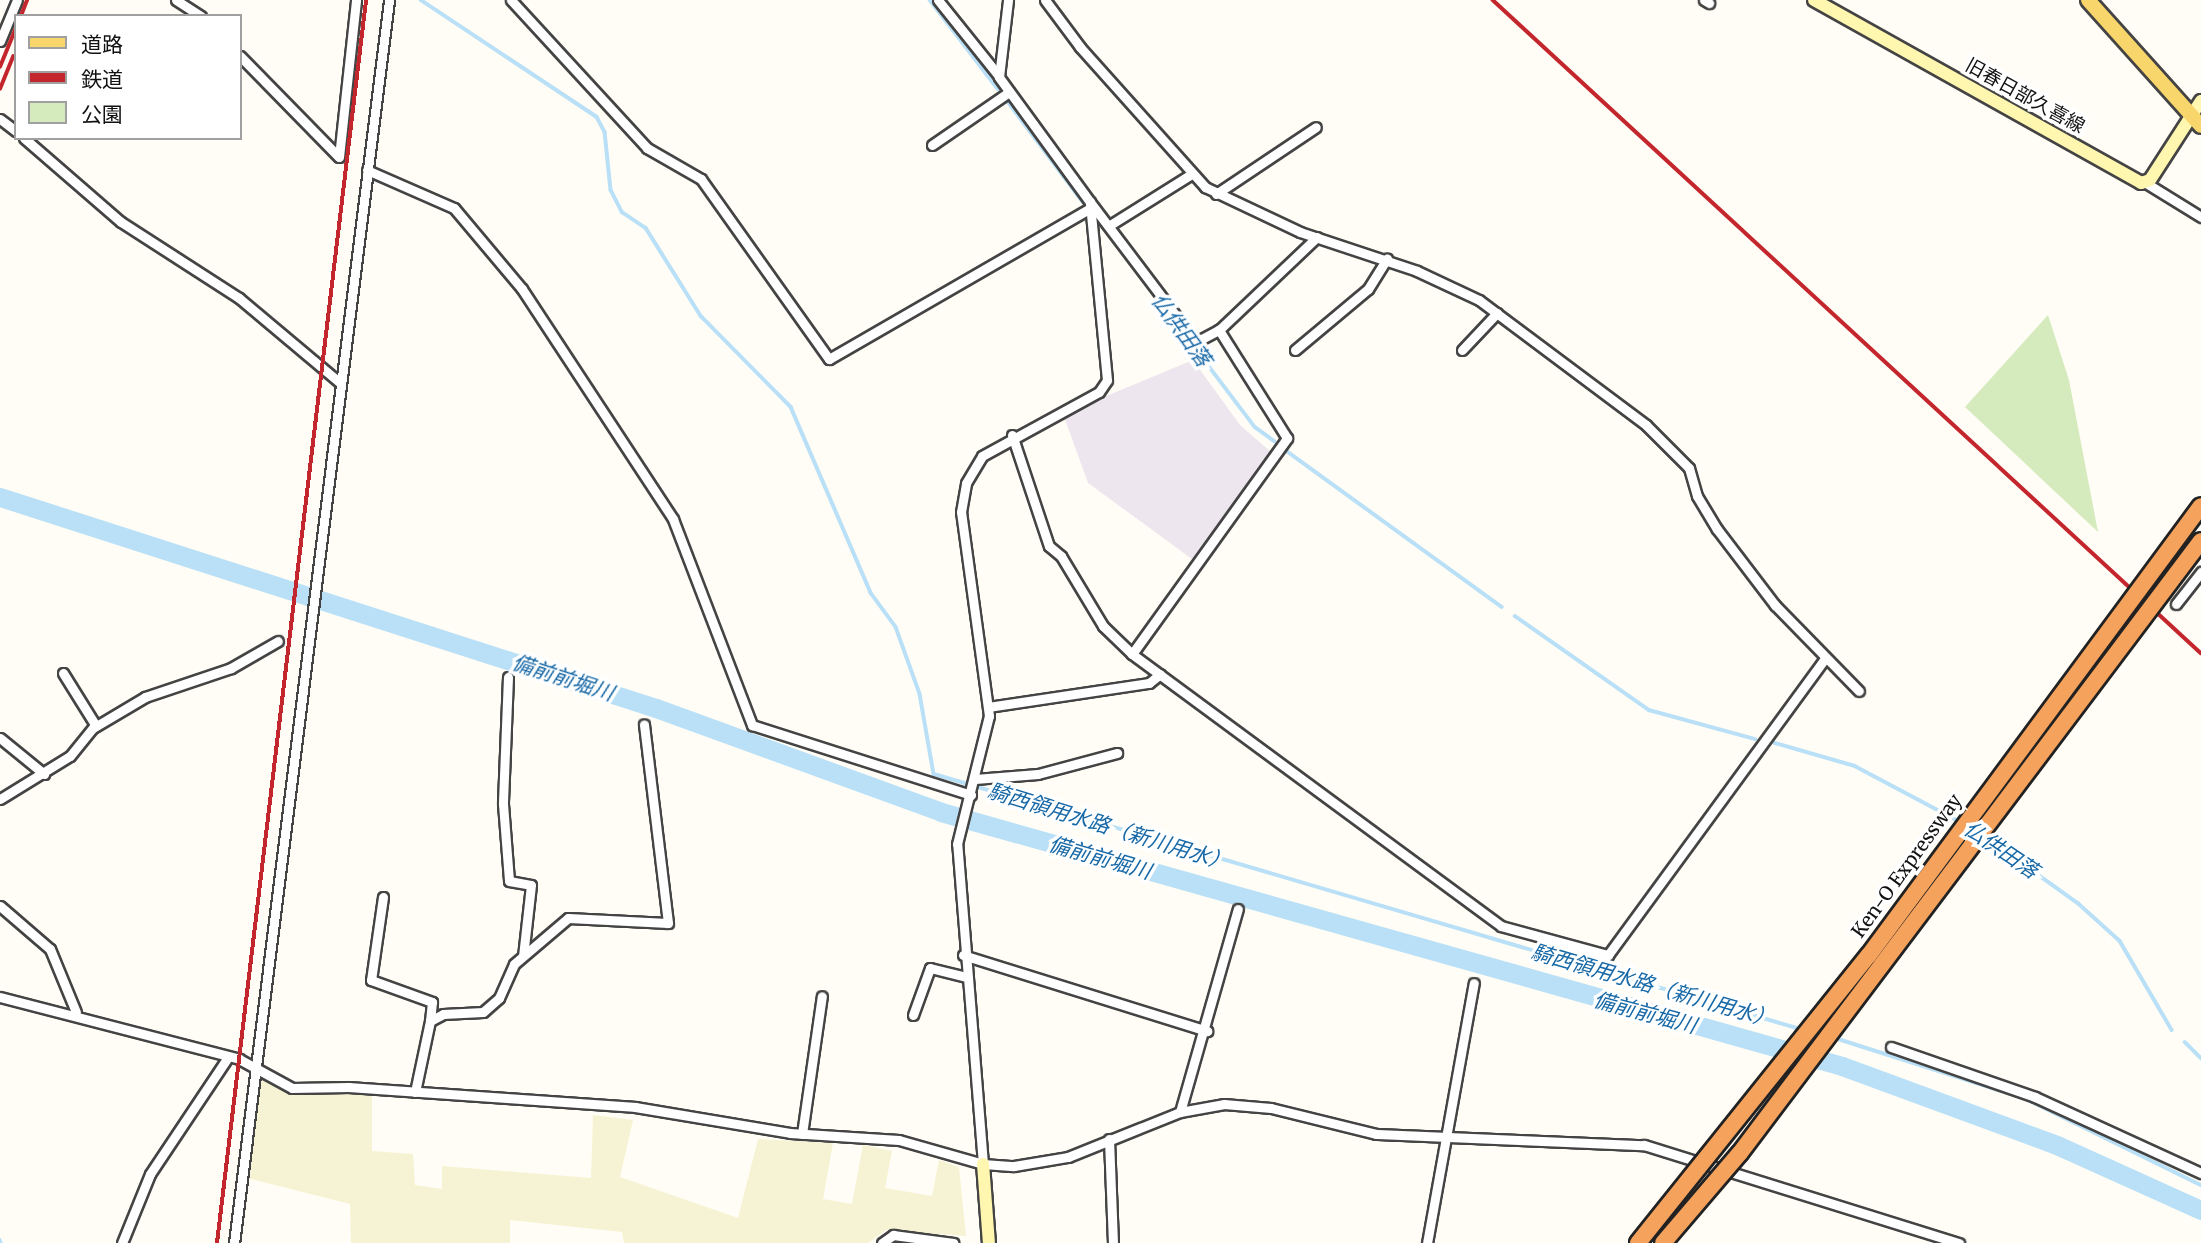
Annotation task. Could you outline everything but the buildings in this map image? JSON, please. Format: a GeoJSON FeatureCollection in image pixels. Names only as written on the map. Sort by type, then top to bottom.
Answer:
{"type":"FeatureCollection","features":[{"type":"Feature","properties":{"kind":"highway","name":"Ken-O Expressway"},"geometry":{"type":"LineString","coordinates":[[1638,1243],[1869,955],[2201,506]]}},
{"type":"Feature","properties":{"kind":"highway","name":"Ken-O Expressway"},"geometry":{"type":"LineString","coordinates":[[1663,1243],[1748,1143],[2201,541]]}},
{"type":"Feature","properties":{"kind":"main road"},"geometry":{"type":"LineString","coordinates":[[2088,0],[2196,120]]}},
{"type":"Feature","properties":{"kind":"street"},"geometry":{"type":"LineString","coordinates":[[0,41],[17,0]]}},
{"type":"Feature","properties":{"kind":"street"},"geometry":{"type":"LineString","coordinates":[[176,0],[198,14]]}},
{"type":"Feature","properties":{"kind":"street"},"geometry":{"type":"LineString","coordinates":[[242,59],[339,157],[356,0]]}},
{"type":"Feature","properties":{"kind":"street"},"geometry":{"type":"LineString","coordinates":[[234,1243],[389,0]]}},
{"type":"Feature","properties":{"kind":"street"},"geometry":{"type":"LineString","coordinates":[[510,0],[648,148],[701,180],[829,359],[1089,206]]}},
{"type":"Feature","properties":{"kind":"street"},"geometry":{"type":"LineString","coordinates":[[938,0],[999,77],[1089,206],[1110,225],[1196,342],[1219,330],[1317,237]]}},
{"type":"Feature","properties":{"kind":"street"},"geometry":{"type":"LineString","coordinates":[[999,77],[1007,0]]}},
{"type":"Feature","properties":{"kind":"street"},"geometry":{"type":"LineString","coordinates":[[1045,0],[1190,175],[1216,194],[1317,237],[1387,259],[1479,300],[1646,425],[1689,468],[1697,496],[1717,529],[1825,659],[1859,691]]}},
{"type":"Feature","properties":{"kind":"street","name":"旧春日部久喜線"},"geometry":{"type":"LineString","coordinates":[[1814,0],[2146,183]]}},
{"type":"Feature","properties":{"kind":"street"},"geometry":{"type":"LineString","coordinates":[[932,145],[1009,92]]}},
{"type":"Feature","properties":{"kind":"street"},"geometry":{"type":"LineString","coordinates":[[2201,101],[2196,120],[2146,183],[2201,217]]}},
{"type":"Feature","properties":{"kind":"street"},"geometry":{"type":"LineString","coordinates":[[1216,194],[1316,127]]}},
{"type":"Feature","properties":{"kind":"street"},"geometry":{"type":"LineString","coordinates":[[26,140],[121,222],[239,298],[340,382]]}},
{"type":"Feature","properties":{"kind":"street"},"geometry":{"type":"LineString","coordinates":[[367,170],[454,208],[522,289],[673,519],[752,725],[971,795]]}},
{"type":"Feature","properties":{"kind":"street"},"geometry":{"type":"LineString","coordinates":[[1110,225],[1190,175]]}},
{"type":"Feature","properties":{"kind":"street"},"geometry":{"type":"LineString","coordinates":[[989,1243],[963,955],[960,829],[975,779],[988,707],[961,512],[966,483],[982,456],[1012,435],[1105,387],[1089,206]]}},
{"type":"Feature","properties":{"kind":"street"},"geometry":{"type":"LineString","coordinates":[[1295,350],[1368,289],[1387,259]]}},
{"type":"Feature","properties":{"kind":"street"},"geometry":{"type":"LineString","coordinates":[[1462,350],[1497,313]]}},
{"type":"Feature","properties":{"kind":"street"},"geometry":{"type":"LineString","coordinates":[[1132,654],[1287,438],[1219,330]]}},
{"type":"Feature","properties":{"kind":"street"},"geometry":{"type":"LineString","coordinates":[[1012,435],[1049,546],[1061,556],[1103,626],[1132,654],[1501,926],[1608,955],[1825,659]]}},
{"type":"Feature","properties":{"kind":"street"},"geometry":{"type":"LineString","coordinates":[[2176,604],[2201,572]]}},
{"type":"Feature","properties":{"kind":"street"},"geometry":{"type":"LineString","coordinates":[[0,799],[44,774],[69,756],[96,726],[145,696],[231,668],[278,641]]}},
{"type":"Feature","properties":{"kind":"street"},"geometry":{"type":"LineString","coordinates":[[62,673],[96,726]]}},
{"type":"Feature","properties":{"kind":"street"},"geometry":{"type":"LineString","coordinates":[[988,707],[1149,682],[1160,674]]}},
{"type":"Feature","properties":{"kind":"street"},"geometry":{"type":"LineString","coordinates":[[508,677],[503,804],[509,881],[531,885],[523,956]]}},
{"type":"Feature","properties":{"kind":"street"},"geometry":{"type":"LineString","coordinates":[[430,1021],[443,1014],[483,1012],[499,998],[514,964],[568,918],[668,923],[644,724]]}},
{"type":"Feature","properties":{"kind":"street"},"geometry":{"type":"LineString","coordinates":[[0,738],[44,774]]}},
{"type":"Feature","properties":{"kind":"street"},"geometry":{"type":"LineString","coordinates":[[975,779],[1038,774],[1117,753]]}},
{"type":"Feature","properties":{"kind":"street"},"geometry":{"type":"LineString","coordinates":[[383,897],[371,980],[432,1002],[415,1092]]}},
{"type":"Feature","properties":{"kind":"street"},"geometry":{"type":"LineString","coordinates":[[0,906],[50,949],[76,1012]]}},
{"type":"Feature","properties":{"kind":"street"},"geometry":{"type":"LineString","coordinates":[[1180,1112],[1207,1031],[1238,909]]}},
{"type":"Feature","properties":{"kind":"street"},"geometry":{"type":"LineString","coordinates":[[963,955],[1207,1031]]}},
{"type":"Feature","properties":{"kind":"street"},"geometry":{"type":"LineString","coordinates":[[913,1015],[930,968],[965,977]]}},
{"type":"Feature","properties":{"kind":"street"},"geometry":{"type":"LineString","coordinates":[[1427,1243],[1474,983]]}},
{"type":"Feature","properties":{"kind":"street"},"geometry":{"type":"LineString","coordinates":[[802,1134],[822,996]]}},
{"type":"Feature","properties":{"kind":"street"},"geometry":{"type":"LineString","coordinates":[[0,997],[76,1012],[228,1057],[292,1088],[415,1092],[635,1107],[802,1134],[900,1140],[983,1164],[1014,1166],[1068,1157],[1180,1112],[1224,1104],[1271,1108],[1376,1134],[1445,1139],[1644,1145],[1959,1243]]}},
{"type":"Feature","properties":{"kind":"street"},"geometry":{"type":"LineString","coordinates":[[1891,1047],[2035,1097],[2201,1173]]}},
{"type":"Feature","properties":{"kind":"street"},"geometry":{"type":"LineString","coordinates":[[122,1243],[150,1174],[228,1057]]}},
{"type":"Feature","properties":{"kind":"street"},"geometry":{"type":"LineString","coordinates":[[1109,1139],[1113,1243]]}},
{"type":"Feature","properties":{"kind":"street"},"geometry":{"type":"LineString","coordinates":[[882,1243],[893,1235],[953,1243]]}},
{"type":"Feature","properties":{"kind":"shaded area"},"geometry":{"type":"Polygon","coordinates":[[[1193,360],[1240,425],[1271,452],[1192,559],[1088,483],[1063,414],[1193,360]]]}},
{"type":"Feature","properties":{"kind":"shaded area"},"geometry":{"type":"Polygon","coordinates":[[[255,1074],[288,1093],[372,1092],[372,1151],[413,1154],[415,1185],[442,1189],[442,1166],[591,1178],[593,1115],[633,1120],[620,1177],[738,1218],[758,1139],[833,1143],[823,1199],[852,1204],[863,1145],[892,1151],[885,1188],[932,1196],[939,1160],[959,1167],[966,1236],[886,1230],[868,1243],[624,1243],[622,1232],[510,1220],[510,1243],[351,1243],[350,1204],[247,1178],[255,1074]]]}},
{"type":"Feature","properties":{"kind":"green space"},"geometry":{"type":"Polygon","coordinates":[[[2048,315],[2069,380],[2098,532],[1965,407],[2048,315]]]}},
{"type":"Feature","properties":{"kind":"waterway","name":"騎西領用水路（新川用水）"},"geometry":{"type":"LineString","coordinates":[[421,0],[597,117],[605,132],[611,190],[622,212],[646,228],[701,316],[791,407],[871,593],[896,627],[920,694],[934,774],[1804,1030]]}},
{"type":"Feature","properties":{"kind":"waterway","name":"仏供田落"},"geometry":{"type":"LineString","coordinates":[[930,0],[998,89]]}},
{"type":"Feature","properties":{"kind":"waterway","name":"仏供田落"},"geometry":{"type":"LineString","coordinates":[[1009,103],[1083,202]]}},
{"type":"Feature","properties":{"kind":"waterway","name":"仏供田落"},"geometry":{"type":"LineString","coordinates":[[1165,308],[1255,427],[1274,441]]}},
{"type":"Feature","properties":{"kind":"waterway","name":"仏供田落"},"geometry":{"type":"LineString","coordinates":[[1288,452],[1502,607]]}},
{"type":"Feature","properties":{"kind":"waterway","name":"備前前堀川"},"geometry":{"type":"LineString","coordinates":[[0,497],[656,708],[941,812],[1842,1066],[2059,1146],[2201,1210]]}},
{"type":"Feature","properties":{"kind":"waterway","name":"仏供田落"},"geometry":{"type":"LineString","coordinates":[[1515,616],[1649,710],[1755,739]]}},
{"type":"Feature","properties":{"kind":"waterway","name":"仏供田落"},"geometry":{"type":"LineString","coordinates":[[1775,743],[1855,766],[1962,823]]}},
{"type":"Feature","properties":{"kind":"waterway","name":"仏供田落"},"geometry":{"type":"LineString","coordinates":[[1984,836],[2078,903],[2120,941],[2172,1030]]}},
{"type":"Feature","properties":{"kind":"waterway","name":"騎西領用水路（新川用水）"},"geometry":{"type":"LineString","coordinates":[[1832,1037],[2026,1099],[2201,1185]]}},
{"type":"Feature","properties":{"kind":"waterway","name":"仏供田落"},"geometry":{"type":"LineString","coordinates":[[2185,1042],[2201,1058]]}},
{"type":"Feature","properties":{"kind":"railway"},"geometry":{"type":"LineString","coordinates":[[22,14],[27,0]]}},
{"type":"Feature","properties":{"kind":"railway"},"geometry":{"type":"LineString","coordinates":[[217,1243],[366,0]]}},
{"type":"Feature","properties":{"kind":"railway"},"geometry":{"type":"LineString","coordinates":[[1493,0],[2201,653]]}},
{"type":"Feature","properties":{"kind":"railway"},"geometry":{"type":"LineString","coordinates":[[0,67],[14,33]]}},
{"type":"Feature","properties":{"kind":"railway"},"geometry":{"type":"LineString","coordinates":[[0,89],[13,57]]}}]}
